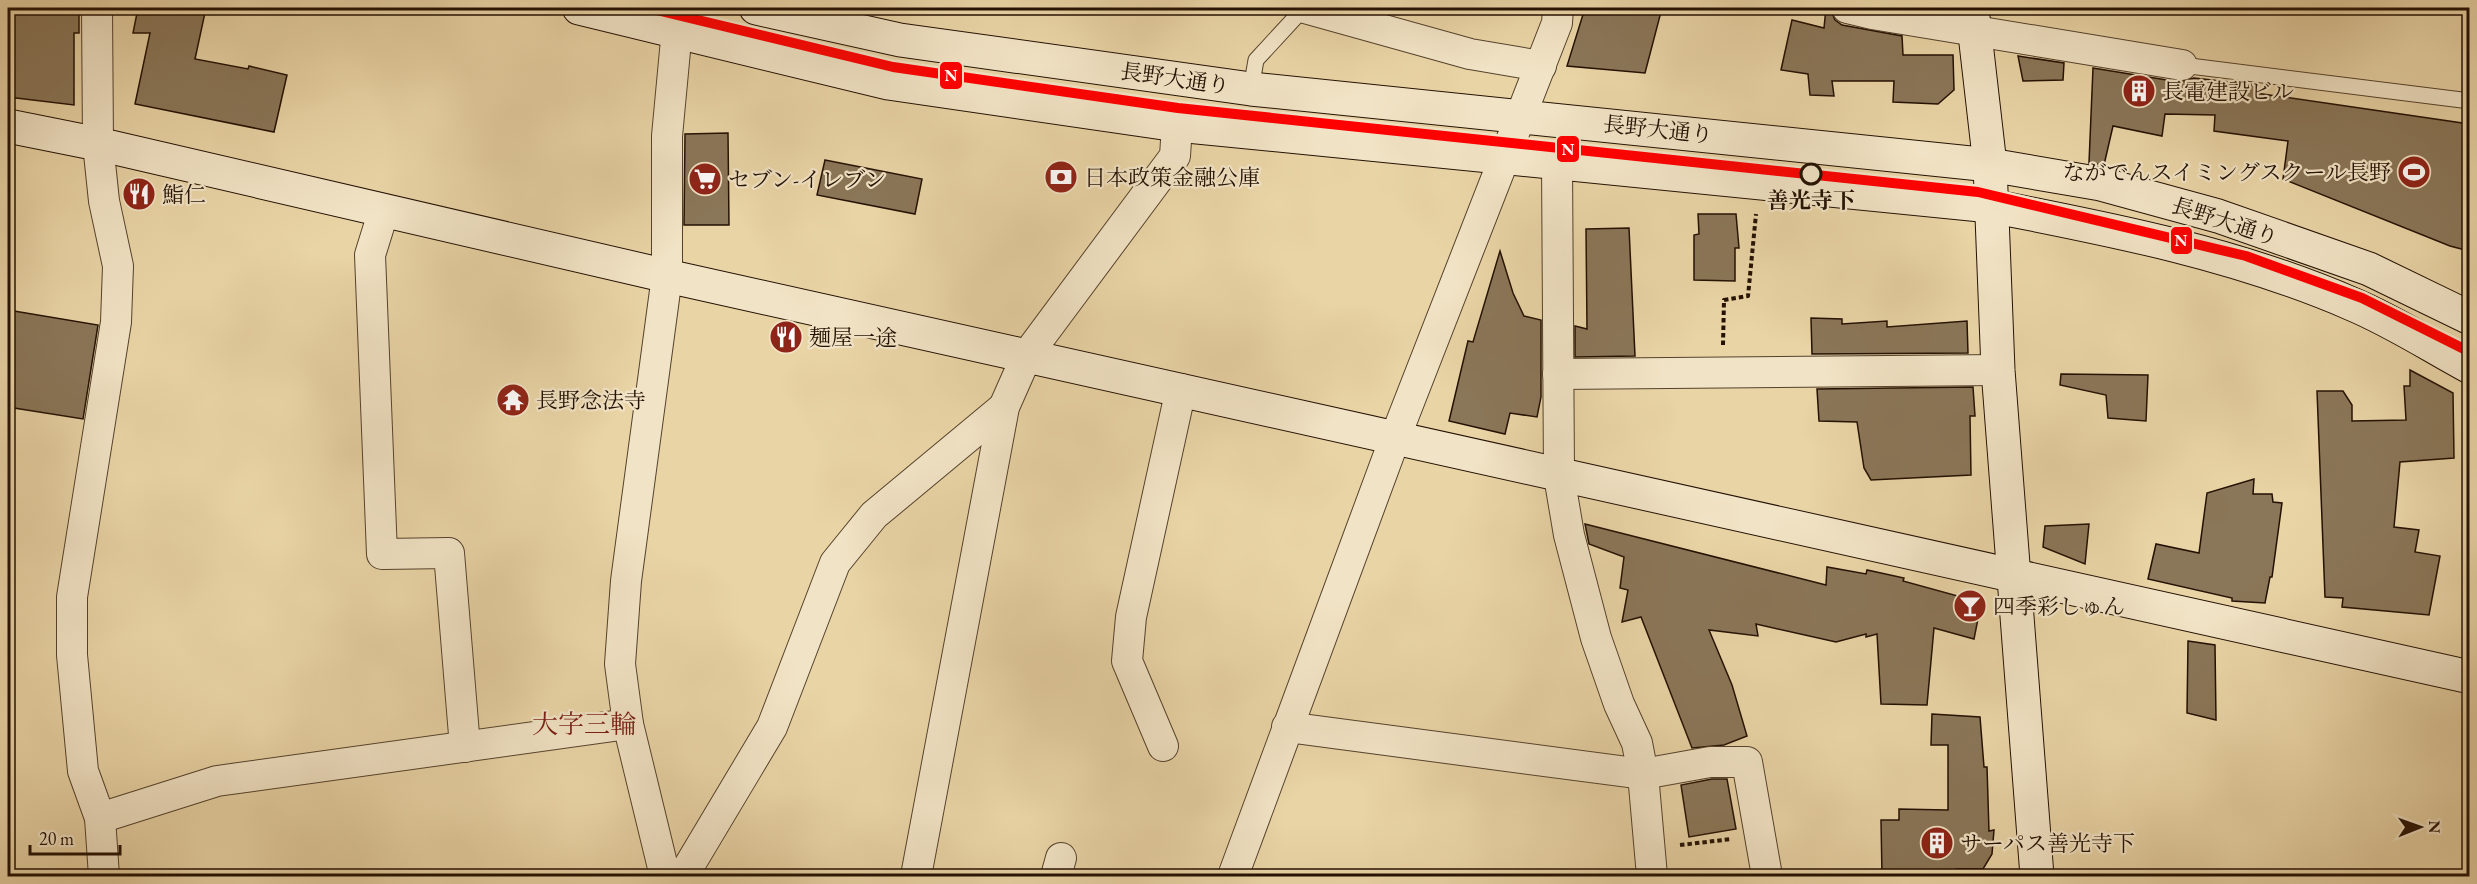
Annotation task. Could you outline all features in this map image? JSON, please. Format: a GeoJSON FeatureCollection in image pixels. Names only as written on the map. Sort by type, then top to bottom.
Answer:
{"type":"FeatureCollection","features":[{"type":"Feature","properties":{"kind":"street"},"geometry":{"type":"LineString","coordinates":[[98,8],[98,144],[104,201],[118,266],[116,322],[72,597],[72,655],[83,771],[100,818],[104,876]]}},
{"type":"Feature","properties":{"kind":"street","name":"長野大通り"},"geometry":{"type":"LineString","coordinates":[[579,8],[678,19],[888,82],[1177,125],[1991,207],[2114,230],[2239,262],[2354,304],[2469,367]]}},
{"type":"Feature","properties":{"kind":"street","name":"長野大通り"},"geometry":{"type":"LineString","coordinates":[[756,8],[849,18],[900,40],[1251,89],[1523,115],[1990,165],[2101,184],[2218,216],[2369,269],[2469,318]]}},
{"type":"Feature","properties":{"kind":"street"},"geometry":{"type":"LineString","coordinates":[[1305,8],[1470,54],[1541,66]]}},
{"type":"Feature","properties":{"kind":"street"},"geometry":{"type":"LineString","coordinates":[[1233,876],[1395,438],[1523,115],[1557,23],[1558,8]]}},
{"type":"Feature","properties":{"kind":"street"},"geometry":{"type":"LineString","coordinates":[[1847,8],[1973,19],[2182,65]]}},
{"type":"Feature","properties":{"kind":"street"},"geometry":{"type":"LineString","coordinates":[[665,876],[628,724],[620,664],[626,581],[667,276],[667,136],[678,19]]}},
{"type":"Feature","properties":{"kind":"street"},"geometry":{"type":"LineString","coordinates":[[1973,19],[1990,165],[1998,370],[2037,876]]}},
{"type":"Feature","properties":{"kind":"street"},"geometry":{"type":"LineString","coordinates":[[916,876],[1004,407],[1027,355],[1176,156],[1177,125]]}},
{"type":"Feature","properties":{"kind":"street"},"geometry":{"type":"LineString","coordinates":[[8,126],[98,144],[667,276],[1181,389],[1559,476],[2469,677]]}},
{"type":"Feature","properties":{"kind":"street"},"geometry":{"type":"LineString","coordinates":[[1557,162],[1559,476],[1569,535],[1596,638],[1619,704],[1637,743],[1643,774],[1651,863]]}},
{"type":"Feature","properties":{"kind":"street"},"geometry":{"type":"LineString","coordinates":[[384,210],[369,255],[382,554],[449,553],[465,747]]}},
{"type":"Feature","properties":{"kind":"street"},"geometry":{"type":"LineString","coordinates":[[1558,374],[1998,370]]}},
{"type":"Feature","properties":{"kind":"street"},"geometry":{"type":"LineString","coordinates":[[1163,747],[1127,661],[1131,617],[1181,389]]}},
{"type":"Feature","properties":{"kind":"street"},"geometry":{"type":"LineString","coordinates":[[683,876],[772,727],[835,563],[874,515],[1004,407]]}},
{"type":"Feature","properties":{"kind":"street"},"geometry":{"type":"LineString","coordinates":[[100,818],[217,781],[628,724]]}},
{"type":"Feature","properties":{"kind":"street"},"geometry":{"type":"LineString","coordinates":[[1287,727],[1643,774],[1710,762],[1747,762],[1767,876]]}},
{"type":"Feature","properties":{"kind":"lane"},"geometry":{"type":"LineString","coordinates":[[1251,89],[1256,60],[1305,8]]}},
{"type":"Feature","properties":{"kind":"lane"},"geometry":{"type":"LineString","coordinates":[[2182,65],[2469,101]]}},
{"type":"Feature","properties":{"kind":"path"},"geometry":{"type":"LineString","coordinates":[[1722,372],[1724,300],[1748,296],[1759,182]]}},
{"type":"Feature","properties":{"kind":"path"},"geometry":{"type":"LineString","coordinates":[[1651,863],[1760,836]]}},
{"type":"Feature","properties":{"kind":"building"},"geometry":{"type":"Polygon","coordinates":[[[8,8],[79,8],[79,33],[74,33],[74,105],[8,97],[8,8]]]}},
{"type":"Feature","properties":{"kind":"building"},"geometry":{"type":"Polygon","coordinates":[[[138,8],[206,8],[195,59],[248,69],[249,66],[287,75],[274,132],[135,104],[150,33],[133,33],[138,8]]]}},
{"type":"Feature","properties":{"kind":"building"},"geometry":{"type":"Polygon","coordinates":[[[1585,8],[1662,8],[1645,73],[1567,66],[1585,8]]]}},
{"type":"Feature","properties":{"kind":"building"},"geometry":{"type":"Polygon","coordinates":[[[1826,8],[1830,8],[1835,20],[1842,25],[1902,36],[1903,55],[1953,55],[1954,90],[1938,104],[1893,102],[1894,81],[1832,81],[1834,96],[1810,95],[1808,74],[1781,70],[1792,20],[1824,28],[1826,8]]]}},
{"type":"Feature","properties":{"kind":"building"},"geometry":{"type":"Polygon","coordinates":[[[2018,56],[2064,63],[2063,80],[2023,81],[2018,56]]]}},
{"type":"Feature","properties":{"kind":"building"},"geometry":{"type":"Polygon","coordinates":[[[2093,68],[2179,82],[2194,78],[2256,85],[2256,93],[2469,124],[2469,251],[2450,246],[2283,179],[2288,141],[2214,131],[2215,115],[2165,114],[2162,136],[2113,126],[2104,165],[2089,163],[2093,68]]]}},
{"type":"Feature","properties":{"kind":"building","name":"セブン-イレブン"},"geometry":{"type":"Polygon","coordinates":[[[728,133],[729,225],[684,225],[685,134],[728,133]]]}},
{"type":"Feature","properties":{"kind":"building"},"geometry":{"type":"Polygon","coordinates":[[[825,160],[922,179],[915,214],[817,195],[825,160]]]}},
{"type":"Feature","properties":{"kind":"building"},"geometry":{"type":"Polygon","coordinates":[[[1698,214],[1736,214],[1739,248],[1735,248],[1735,281],[1694,280],[1694,235],[1699,234],[1698,214]]]}},
{"type":"Feature","properties":{"kind":"building"},"geometry":{"type":"Polygon","coordinates":[[[1629,228],[1635,356],[1575,357],[1575,326],[1587,329],[1586,229],[1629,228]]]}},
{"type":"Feature","properties":{"kind":"building"},"geometry":{"type":"Polygon","coordinates":[[[1500,251],[1513,293],[1524,316],[1541,320],[1541,397],[1537,417],[1510,413],[1505,434],[1449,421],[1468,341],[1473,342],[1500,251]]]}},
{"type":"Feature","properties":{"kind":"building"},"geometry":{"type":"Polygon","coordinates":[[[8,310],[98,325],[83,419],[8,407],[8,310]]]}},
{"type":"Feature","properties":{"kind":"building"},"geometry":{"type":"Polygon","coordinates":[[[1811,318],[1842,319],[1842,324],[1887,321],[1887,327],[1967,321],[1968,353],[1812,354],[1811,318]]]}},
{"type":"Feature","properties":{"kind":"building"},"geometry":{"type":"Polygon","coordinates":[[[2410,370],[2453,393],[2454,458],[2400,462],[2394,527],[2419,530],[2415,552],[2440,556],[2429,615],[2342,607],[2343,598],[2325,597],[2317,391],[2343,391],[2352,405],[2352,421],[2406,420],[2404,386],[2410,386],[2410,370]]]}},
{"type":"Feature","properties":{"kind":"building"},"geometry":{"type":"Polygon","coordinates":[[[2061,374],[2148,375],[2146,421],[2108,418],[2106,395],[2060,385],[2061,374]]]}},
{"type":"Feature","properties":{"kind":"building"},"geometry":{"type":"Polygon","coordinates":[[[1973,387],[1975,416],[1970,416],[1971,475],[1871,480],[1864,468],[1857,422],[1819,421],[1817,389],[1973,387]]]}},
{"type":"Feature","properties":{"kind":"building"},"geometry":{"type":"Polygon","coordinates":[[[2254,479],[2253,494],[2272,494],[2273,502],[2282,503],[2272,577],[2270,577],[2265,603],[2232,601],[2232,598],[2148,579],[2156,544],[2199,553],[2207,493],[2254,479]]]}},
{"type":"Feature","properties":{"kind":"building"},"geometry":{"type":"Polygon","coordinates":[[[1585,524],[1826,585],[1827,567],[1866,574],[1867,570],[1904,578],[1903,581],[1972,600],[1982,599],[1974,639],[1934,628],[1927,705],[1881,704],[1877,634],[1866,637],[1866,634],[1836,642],[1756,624],[1758,636],[1709,630],[1732,685],[1747,736],[1724,745],[1692,748],[1641,617],[1622,622],[1628,590],[1620,588],[1624,557],[1589,544],[1585,524]]]}},
{"type":"Feature","properties":{"kind":"building"},"geometry":{"type":"Polygon","coordinates":[[[2089,524],[2085,564],[2043,547],[2045,526],[2089,524]]]}},
{"type":"Feature","properties":{"kind":"building"},"geometry":{"type":"Polygon","coordinates":[[[2188,641],[2215,645],[2216,720],[2187,713],[2188,641]]]}},
{"type":"Feature","properties":{"kind":"building"},"geometry":{"type":"Polygon","coordinates":[[[1932,714],[1980,717],[1984,767],[1987,767],[1989,831],[1994,830],[1992,854],[1983,869],[1956,869],[1957,876],[1882,876],[1881,820],[1899,820],[1899,809],[1948,810],[1948,745],[1931,745],[1932,714]]]}},
{"type":"Feature","properties":{"kind":"building"},"geometry":{"type":"Polygon","coordinates":[[[1712,779],[1727,779],[1736,829],[1689,837],[1681,785],[1712,779]]]}},
{"type":"Feature","properties":{"kind":"transit line","name":"N"},"geometry":{"type":"LineString","coordinates":[[648,8],[893,67],[1178,108],[1978,192],[2246,256],[2362,298],[2470,352]]}},
{"type":"Feature","properties":{"kind":"place","name":"長電建設ビル"},"geometry":{"type":"Point","coordinates":[2139,91]}},
{"type":"Feature","properties":{"kind":"place","name":"ながでんスイミングスクール長野"},"geometry":{"type":"Point","coordinates":[2414,172]}},
{"type":"Feature","properties":{"kind":"place","name":"善光寺下"},"geometry":{"type":"Point","coordinates":[1811,174]}},
{"type":"Feature","properties":{"kind":"place","name":"日本政策金融公庫"},"geometry":{"type":"Point","coordinates":[1061,177]}},
{"type":"Feature","properties":{"kind":"place","name":"セブン-イレブン"},"geometry":{"type":"Point","coordinates":[705,179]}},
{"type":"Feature","properties":{"kind":"place","name":"鮨仁"},"geometry":{"type":"Point","coordinates":[139,194]}},
{"type":"Feature","properties":{"kind":"place","name":"麺屋一途"},"geometry":{"type":"Point","coordinates":[786,337]}},
{"type":"Feature","properties":{"kind":"place","name":"長野念法寺"},"geometry":{"type":"Point","coordinates":[513,400]}},
{"type":"Feature","properties":{"kind":"place","name":"四季彩しゅん"},"geometry":{"type":"Point","coordinates":[1970,606]}},
{"type":"Feature","properties":{"kind":"place","name":"サーパス善光寺下"},"geometry":{"type":"Point","coordinates":[1937,843]}},
{"type":"Feature","properties":{"kind":"district","name":"大字三輪"},"geometry":{"type":"Point","coordinates":[584,724]}}]}
